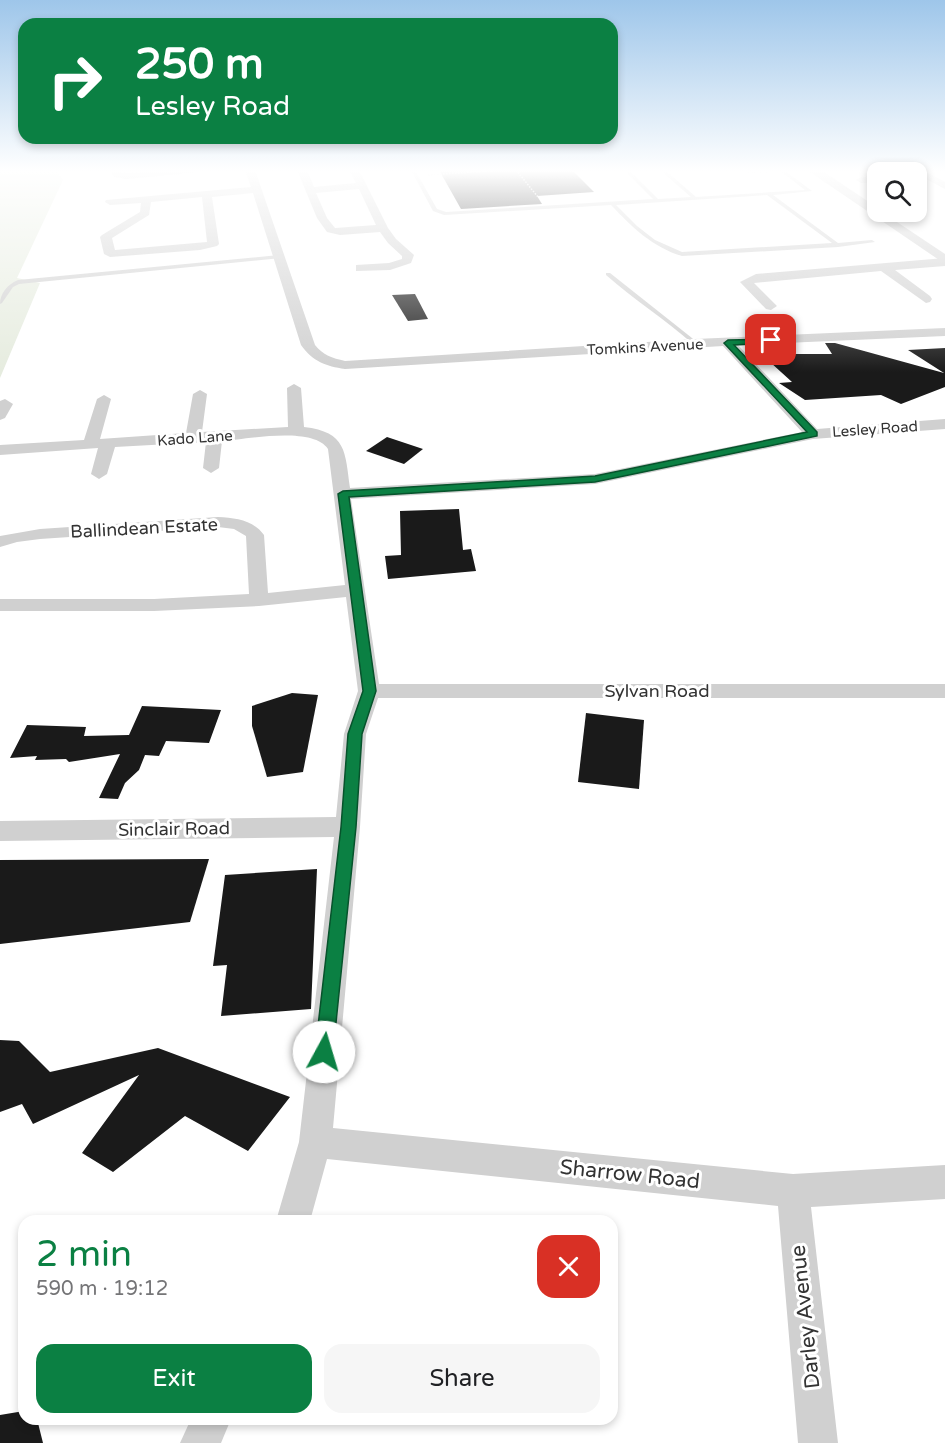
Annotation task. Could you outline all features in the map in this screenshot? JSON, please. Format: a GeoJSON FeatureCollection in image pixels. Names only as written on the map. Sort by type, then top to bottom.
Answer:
{"type":"FeatureCollection","features":[{"type":"Feature","properties":{"kind":"street"},"geometry":{"type":"LineString","coordinates":[[106,237],[110,254],[200,247],[213,244],[212,237]]}},
{"type":"Feature","properties":{"kind":"street"},"geometry":{"type":"LineString","coordinates":[[272,237],[279,258]]}},
{"type":"Feature","properties":{"kind":"street"},"geometry":{"type":"LineString","coordinates":[[360,268],[390,266],[408,258],[408,255],[389,237]]}},
{"type":"Feature","properties":{"kind":"street"},"geometry":{"type":"LineString","coordinates":[[911,237],[945,261]]}},
{"type":"Feature","properties":{"kind":"street","name":"Tomkins Avenue"},"geometry":{"type":"LineString","coordinates":[[279,258],[308,345],[321,360],[345,365],[695,343],[945,332]]}},
{"type":"Feature","properties":{"kind":"street"},"geometry":{"type":"LineString","coordinates":[[771,306],[746,282],[756,278],[945,261]]}},
{"type":"Feature","properties":{"kind":"street"},"geometry":{"type":"LineString","coordinates":[[885,268],[926,299]]}},
{"type":"Feature","properties":{"kind":"street"},"geometry":{"type":"LineString","coordinates":[[728,343],[813,434]]}},
{"type":"Feature","properties":{"kind":"street"},"geometry":{"type":"LineString","coordinates":[[294,388],[296,431]]}},
{"type":"Feature","properties":{"kind":"street"},"geometry":{"type":"LineString","coordinates":[[193,438],[200,394]]}},
{"type":"Feature","properties":{"kind":"street"},"geometry":{"type":"LineString","coordinates":[[91,444],[104,399]]}},
{"type":"Feature","properties":{"kind":"street","name":"Lesley Road"},"geometry":{"type":"LineString","coordinates":[[343,494],[595,479],[813,434],[945,424]]}},
{"type":"Feature","properties":{"kind":"street","name":"Kado Lane"},"geometry":{"type":"LineString","coordinates":[[0,450],[296,431],[325,435],[332,440],[336,449],[343,494]]}},
{"type":"Feature","properties":{"kind":"street"},"geometry":{"type":"LineString","coordinates":[[211,468],[214,436]]}},
{"type":"Feature","properties":{"kind":"street"},"geometry":{"type":"LineString","coordinates":[[99,474],[108,443]]}},
{"type":"Feature","properties":{"kind":"street"},"geometry":{"type":"LineString","coordinates":[[294,1215],[315,1142],[348,827],[355,734],[369,691],[343,494]]}},
{"type":"Feature","properties":{"kind":"street","name":"Ballindean Estate"},"geometry":{"type":"LineString","coordinates":[[0,542],[14,537],[40,534],[218,522],[237,523],[249,528],[255,535],[260,600]]}},
{"type":"Feature","properties":{"kind":"street"},"geometry":{"type":"LineString","coordinates":[[0,605],[154,605],[260,600],[355,590]]}},
{"type":"Feature","properties":{"kind":"street","name":"Sylvan Road"},"geometry":{"type":"LineString","coordinates":[[369,691],[945,691]]}},
{"type":"Feature","properties":{"kind":"street","name":"Sinclair Road"},"geometry":{"type":"LineString","coordinates":[[0,831],[348,827]]}},
{"type":"Feature","properties":{"kind":"street","name":"Sharrow Road"},"geometry":{"type":"LineString","coordinates":[[315,1142],[793,1191],[945,1182]]}},
{"type":"Feature","properties":{"kind":"street","name":"Darley Avenue"},"geometry":{"type":"LineString","coordinates":[[793,1191],[818,1443]]}},
{"type":"Feature","properties":{"kind":"street"},"geometry":{"type":"LineString","coordinates":[[200,1443],[209,1425]]}},
{"type":"Feature","properties":{"kind":"lane"},"geometry":{"type":"LineString","coordinates":[[650,237],[661,246],[682,255],[872,242]]}},
{"type":"Feature","properties":{"kind":"lane"},"geometry":{"type":"LineString","coordinates":[[829,237],[838,244]]}},
{"type":"Feature","properties":{"kind":"lane"},"geometry":{"type":"LineString","coordinates":[[0,302],[11,286],[18,282],[279,258]]}},
{"type":"Feature","properties":{"kind":"lane"},"geometry":{"type":"LineString","coordinates":[[608,274],[624,289],[658,312],[695,343]]}},
{"type":"Feature","properties":{"kind":"shaded area"},"geometry":{"type":"Polygon","coordinates":[[[0,237],[36,237],[17,278],[40,283],[0,378],[0,237]]]}},
{"type":"Feature","properties":{"kind":"building"},"geometry":{"type":"Polygon","coordinates":[[[415,294],[428,319],[408,321],[392,295],[415,294]]]}},
{"type":"Feature","properties":{"kind":"building"},"geometry":{"type":"Polygon","coordinates":[[[825,343],[835,343],[944,373],[908,350],[945,348],[945,387],[901,404],[881,395],[805,400],[779,383],[792,382],[758,351],[832,354],[825,343]]]}},
{"type":"Feature","properties":{"kind":"building"},"geometry":{"type":"Polygon","coordinates":[[[387,437],[423,449],[404,464],[366,451],[387,437]]]}},
{"type":"Feature","properties":{"kind":"building"},"geometry":{"type":"Polygon","coordinates":[[[459,509],[463,550],[471,549],[476,571],[388,579],[385,556],[401,555],[400,511],[459,509]]]}},
{"type":"Feature","properties":{"kind":"building"},"geometry":{"type":"Polygon","coordinates":[[[292,693],[318,695],[303,772],[267,777],[252,726],[252,706],[292,693]]]}},
{"type":"Feature","properties":{"kind":"building"},"geometry":{"type":"Polygon","coordinates":[[[142,706],[221,710],[209,743],[166,741],[159,756],[145,755],[139,770],[125,783],[118,799],[99,798],[120,754],[69,762],[66,759],[35,760],[37,756],[10,758],[27,725],[86,727],[84,736],[129,735],[142,706]]]}},
{"type":"Feature","properties":{"kind":"building"},"geometry":{"type":"Polygon","coordinates":[[[586,713],[644,720],[639,789],[578,782],[586,713]]]}},
{"type":"Feature","properties":{"kind":"building"},"geometry":{"type":"Polygon","coordinates":[[[209,859],[190,922],[0,944],[0,860],[209,859]]]}},
{"type":"Feature","properties":{"kind":"building"},"geometry":{"type":"Polygon","coordinates":[[[317,869],[311,1009],[221,1016],[227,965],[213,966],[225,875],[317,869]]]}},
{"type":"Feature","properties":{"kind":"building"},"geometry":{"type":"Polygon","coordinates":[[[0,1040],[19,1041],[50,1072],[158,1048],[290,1097],[248,1151],[185,1116],[113,1172],[82,1153],[139,1075],[33,1124],[22,1104],[0,1112],[0,1040]]]}},
{"type":"Feature","properties":{"kind":"building"},"geometry":{"type":"Polygon","coordinates":[[[18,1412],[18,1425],[38,1425],[43,1443],[0,1443],[0,1415],[18,1412]]]}},
{"type":"Feature","properties":{"kind":"route"},"geometry":{"type":"LineString","coordinates":[[324,1052],[348,827],[355,734],[369,691],[343,494],[595,479],[813,434],[728,343],[771,340]]}}]}
